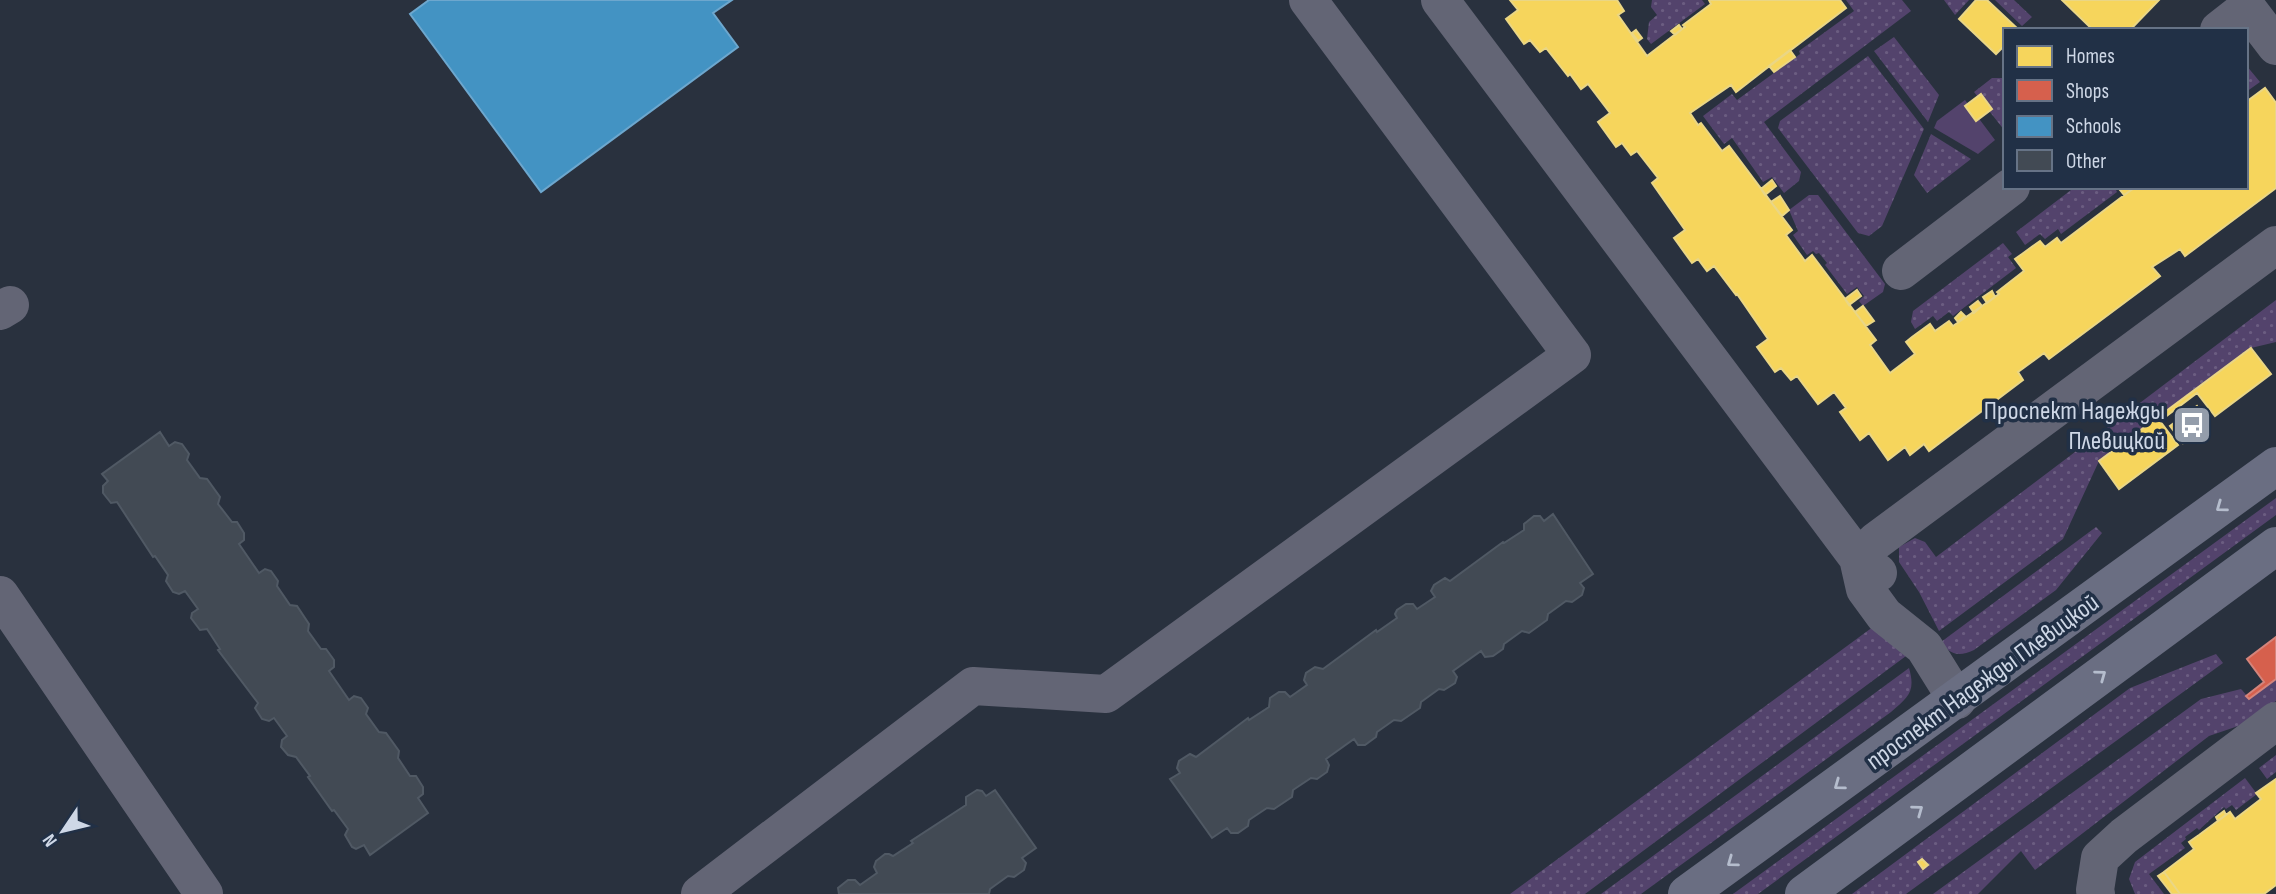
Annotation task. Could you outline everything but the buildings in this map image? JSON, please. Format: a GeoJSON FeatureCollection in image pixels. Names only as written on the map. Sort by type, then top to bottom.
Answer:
{"type":"FeatureCollection","features":[{"type":"Feature","properties":{"kind":"main road","name":"проспект Надежды Плевицкой"},"geometry":{"type":"LineString","coordinates":[[1687,894],[2276,466]]}},
{"type":"Feature","properties":{"kind":"main road"},"geometry":{"type":"LineString","coordinates":[[1804,894],[2276,546]]}},
{"type":"Feature","properties":{"kind":"lane"},"geometry":{"type":"LineString","coordinates":[[700,894],[973,686],[1106,694],[1572,355],[1308,0]]}},
{"type":"Feature","properties":{"kind":"lane"},"geometry":{"type":"LineString","coordinates":[[1440,0],[1858,558],[1865,589],[1884,615],[1924,648],[1957,700]]}},
{"type":"Feature","properties":{"kind":"lane"},"geometry":{"type":"LineString","coordinates":[[2236,13],[2276,46]]}},
{"type":"Feature","properties":{"kind":"lane"},"geometry":{"type":"LineString","coordinates":[[1901,271],[2008,189]]}},
{"type":"Feature","properties":{"kind":"lane"},"geometry":{"type":"LineString","coordinates":[[1858,558],[1877,541],[2276,245]]}},
{"type":"Feature","properties":{"kind":"lane"},"geometry":{"type":"LineString","coordinates":[[0,595],[204,894]]}},
{"type":"Feature","properties":{"kind":"lane"},"geometry":{"type":"LineString","coordinates":[[2096,894],[2100,858],[2124,836],[2276,721]]}},
{"type":"Feature","properties":{"kind":"shaded area"},"geometry":{"type":"Polygon","coordinates":[[[1652,0],[1702,0],[1705,4],[1651,44],[1647,39],[1649,22],[1657,15],[1651,7],[1652,0]]]}},
{"type":"Feature","properties":{"kind":"shaded area"},"geometry":{"type":"Polygon","coordinates":[[[1846,0],[1902,0],[1911,11],[1764,122],[1801,172],[1799,181],[1784,193],[1772,177],[1763,182],[1732,138],[1724,144],[1703,116],[1732,94],[1737,100],[1854,11],[1846,0]]]}},
{"type":"Feature","properties":{"kind":"shaded area"},"geometry":{"type":"Polygon","coordinates":[[[1944,0],[1969,0],[1955,15],[1944,0]]]}},
{"type":"Feature","properties":{"kind":"shaded area"},"geometry":{"type":"Polygon","coordinates":[[[1995,0],[2014,0],[2032,17],[2022,26],[1995,0]]]}},
{"type":"Feature","properties":{"kind":"shaded area"},"geometry":{"type":"Polygon","coordinates":[[[1894,37],[1939,95],[1928,122],[1874,51],[1894,37]]]}},
{"type":"Feature","properties":{"kind":"shaded area"},"geometry":{"type":"Polygon","coordinates":[[[1868,56],[1924,129],[1882,226],[1869,236],[1858,233],[1778,128],[1780,121],[1868,56]]]}},
{"type":"Feature","properties":{"kind":"shaded area"},"geometry":{"type":"Polygon","coordinates":[[[2248,67],[2260,82],[2248,91],[2248,67]]]}},
{"type":"Feature","properties":{"kind":"shaded area"},"geometry":{"type":"Polygon","coordinates":[[[1992,78],[2003,78],[2003,128],[1974,92],[1992,78]]]}},
{"type":"Feature","properties":{"kind":"shaded area"},"geometry":{"type":"Polygon","coordinates":[[[1965,100],[1995,140],[1978,154],[1934,128],[1937,121],[1965,100]]]}},
{"type":"Feature","properties":{"kind":"shaded area"},"geometry":{"type":"Polygon","coordinates":[[[1931,134],[1971,159],[1927,193],[1914,175],[1931,134]]]}},
{"type":"Feature","properties":{"kind":"shaded area"},"geometry":{"type":"Polygon","coordinates":[[[2072,189],[2117,189],[2117,192],[2061,234],[2058,229],[2045,239],[2040,234],[2025,245],[2016,232],[2072,189]]]}},
{"type":"Feature","properties":{"kind":"shaded area"},"geometry":{"type":"Polygon","coordinates":[[[1809,195],[1818,195],[1885,284],[1883,292],[1863,306],[1859,301],[1864,296],[1857,287],[1847,294],[1819,253],[1813,251],[1807,255],[1793,235],[1798,231],[1789,210],[1809,195]]]}},
{"type":"Feature","properties":{"kind":"shaded area"},"geometry":{"type":"Polygon","coordinates":[[[2003,243],[2012,254],[2008,257],[2016,268],[1953,316],[1949,312],[1937,321],[1933,316],[1915,329],[1911,322],[1913,311],[2003,243]]]}},
{"type":"Feature","properties":{"kind":"shaded area"},"geometry":{"type":"Polygon","coordinates":[[[2276,300],[2276,342],[2251,348],[2099,461],[2063,539],[1939,631],[1919,592],[1899,562],[1899,547],[1915,538],[1925,542],[1936,557],[2276,300]]]}},
{"type":"Feature","properties":{"kind":"shaded area"},"geometry":{"type":"Polygon","coordinates":[[[2276,498],[2276,515],[1758,894],[1733,894],[2276,498]]]}},
{"type":"Feature","properties":{"kind":"shaded area"},"geometry":{"type":"Polygon","coordinates":[[[2096,527],[2102,533],[2056,590],[1974,650],[1964,654],[1955,653],[1941,642],[2096,527]]]}},
{"type":"Feature","properties":{"kind":"shaded area"},"geometry":{"type":"Polygon","coordinates":[[[1881,621],[1906,656],[1585,894],[1510,894],[1881,621]]]}},
{"type":"Feature","properties":{"kind":"shaded area"},"geometry":{"type":"Polygon","coordinates":[[[2216,654],[2223,663],[1906,894],[1852,894],[2130,688],[2216,654]]]}},
{"type":"Feature","properties":{"kind":"shaded area"},"geometry":{"type":"Polygon","coordinates":[[[1909,668],[1911,689],[1891,712],[1641,894],[1601,894],[1909,668]]]}},
{"type":"Feature","properties":{"kind":"shaded area"},"geometry":{"type":"Polygon","coordinates":[[[2276,679],[2276,701],[2247,723],[2209,736],[2035,870],[2021,851],[1978,894],[1933,894],[2201,699],[2241,689],[2249,698],[2276,679]]]}},
{"type":"Feature","properties":{"kind":"shaded area"},"geometry":{"type":"Polygon","coordinates":[[[2276,755],[2276,772],[2267,779],[2259,768],[2276,755]]]}},
{"type":"Feature","properties":{"kind":"shaded area"},"geometry":{"type":"Polygon","coordinates":[[[2245,778],[2257,794],[2236,810],[2232,805],[2226,809],[2224,807],[2199,830],[2197,828],[2185,837],[2181,843],[2185,848],[2149,874],[2164,894],[2135,894],[2129,879],[2135,862],[2245,778]]]}},
{"type":"Feature","properties":{"kind":"place","name":"Проспект Надежды Плевицкой"},"geometry":{"type":"Point","coordinates":[2192,425]}}]}
